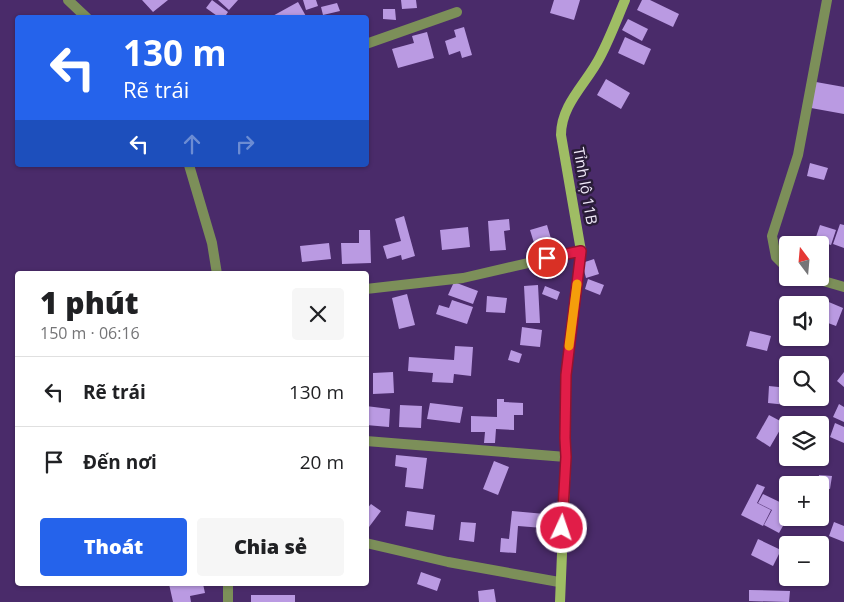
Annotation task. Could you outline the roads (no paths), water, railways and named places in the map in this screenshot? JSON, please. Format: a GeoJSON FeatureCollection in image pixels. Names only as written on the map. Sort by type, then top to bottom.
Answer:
{"type":"FeatureCollection","features":[{"type":"Feature","properties":{"kind":"main road","name":"Tỉnh lộ 11B"},"geometry":{"type":"LineString","coordinates":[[560,602],[559,582],[566,457],[566,375],[581,251],[561,135],[561,124],[567,108],[600,58],[626,0]]}},
{"type":"Feature","properties":{"kind":"street"},"geometry":{"type":"LineString","coordinates":[[68,0],[84,15]]}},
{"type":"Feature","properties":{"kind":"street"},"geometry":{"type":"LineString","coordinates":[[779,260],[776,257],[772,236],[798,155],[826,0]]}},
{"type":"Feature","properties":{"kind":"street"},"geometry":{"type":"LineString","coordinates":[[369,43],[458,12]]}},
{"type":"Feature","properties":{"kind":"street"},"geometry":{"type":"LineString","coordinates":[[190,167],[212,243],[216,271]]}},
{"type":"Feature","properties":{"kind":"street"},"geometry":{"type":"LineString","coordinates":[[369,289],[464,278],[581,251]]}},
{"type":"Feature","properties":{"kind":"street"},"geometry":{"type":"LineString","coordinates":[[829,283],[844,287]]}},
{"type":"Feature","properties":{"kind":"street"},"geometry":{"type":"LineString","coordinates":[[369,441],[566,457]]}},
{"type":"Feature","properties":{"kind":"street"},"geometry":{"type":"LineString","coordinates":[[369,543],[455,563],[559,582]]}},
{"type":"Feature","properties":{"kind":"street"},"geometry":{"type":"LineString","coordinates":[[228,586],[228,602]]}}]}
